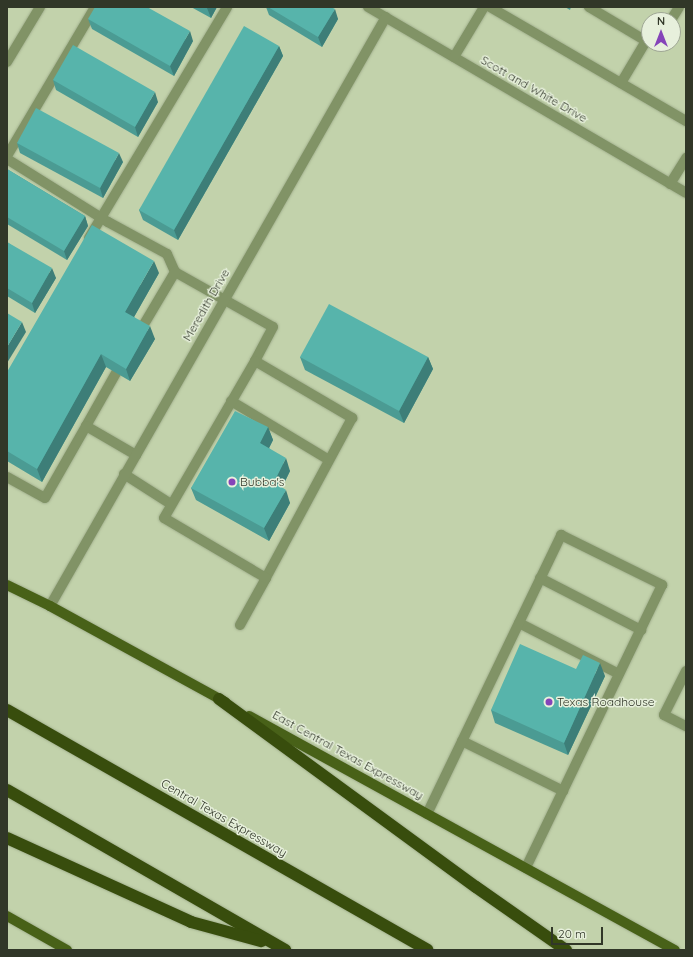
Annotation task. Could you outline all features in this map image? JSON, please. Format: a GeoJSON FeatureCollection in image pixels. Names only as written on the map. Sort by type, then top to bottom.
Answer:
{"type":"FeatureCollection","features":[{"type":"Feature","properties":{"kind":"highway"},"geometry":{"type":"LineString","coordinates":[[219,699],[476,887],[566,950]]}},
{"type":"Feature","properties":{"kind":"highway","name":"Central Texas Expressway"},"geometry":{"type":"LineString","coordinates":[[7,710],[427,950]]}},
{"type":"Feature","properties":{"kind":"highway"},"geometry":{"type":"LineString","coordinates":[[7,790],[282,948]]}},
{"type":"Feature","properties":{"kind":"highway"},"geometry":{"type":"LineString","coordinates":[[7,838],[191,922],[282,948]]}},
{"type":"Feature","properties":{"kind":"main road","name":"East Central Texas Expressway"},"geometry":{"type":"LineString","coordinates":[[7,585],[50,606],[675,950]]}},
{"type":"Feature","properties":{"kind":"main road"},"geometry":{"type":"LineString","coordinates":[[7,916],[67,950]]}},
{"type":"Feature","properties":{"kind":"street"},"geometry":{"type":"LineString","coordinates":[[7,62],[40,7]]}},
{"type":"Feature","properties":{"kind":"street"},"geometry":{"type":"LineString","coordinates":[[95,7],[7,157],[101,217],[167,254],[175,272],[273,327],[255,361],[164,518],[266,578]]}},
{"type":"Feature","properties":{"kind":"street"},"geometry":{"type":"LineString","coordinates":[[85,245],[227,7]]}},
{"type":"Feature","properties":{"kind":"street","name":"Scott and White Drive"},"geometry":{"type":"LineString","coordinates":[[368,7],[686,193]]}},
{"type":"Feature","properties":{"kind":"street"},"geometry":{"type":"LineString","coordinates":[[454,57],[484,7]]}},
{"type":"Feature","properties":{"kind":"street"},"geometry":{"type":"LineString","coordinates":[[490,7],[686,121]]}},
{"type":"Feature","properties":{"kind":"street"},"geometry":{"type":"LineString","coordinates":[[590,7],[641,37]]}},
{"type":"Feature","properties":{"kind":"street","name":"Meredith Drive"},"geometry":{"type":"LineString","coordinates":[[50,606],[386,17]]}},
{"type":"Feature","properties":{"kind":"street"},"geometry":{"type":"LineString","coordinates":[[621,83],[641,51]]}},
{"type":"Feature","properties":{"kind":"street"},"geometry":{"type":"LineString","coordinates":[[670,184],[686,158]]}},
{"type":"Feature","properties":{"kind":"street"},"geometry":{"type":"LineString","coordinates":[[140,331],[175,272]]}},
{"type":"Feature","properties":{"kind":"street"},"geometry":{"type":"LineString","coordinates":[[240,625],[352,418],[255,361]]}},
{"type":"Feature","properties":{"kind":"street"},"geometry":{"type":"LineString","coordinates":[[7,477],[45,498],[116,373]]}},
{"type":"Feature","properties":{"kind":"street"},"geometry":{"type":"LineString","coordinates":[[231,401],[329,460]]}},
{"type":"Feature","properties":{"kind":"street"},"geometry":{"type":"LineString","coordinates":[[86,426],[136,454]]}},
{"type":"Feature","properties":{"kind":"street"},"geometry":{"type":"LineString","coordinates":[[124,474],[171,504]]}},
{"type":"Feature","properties":{"kind":"street"},"geometry":{"type":"LineString","coordinates":[[427,814],[561,535],[662,585],[526,868]]}},
{"type":"Feature","properties":{"kind":"street"},"geometry":{"type":"LineString","coordinates":[[540,578],[641,630]]}},
{"type":"Feature","properties":{"kind":"street"},"geometry":{"type":"LineString","coordinates":[[519,623],[619,674]]}},
{"type":"Feature","properties":{"kind":"street"},"geometry":{"type":"LineString","coordinates":[[686,670],[664,715],[686,726]]}},
{"type":"Feature","properties":{"kind":"street"},"geometry":{"type":"LineString","coordinates":[[462,741],[563,791]]}},
{"type":"Feature","properties":{"kind":"building"},"geometry":{"type":"Polygon","coordinates":[[[95,7],[147,7],[190,31],[170,66],[88,19],[95,7]]]}},
{"type":"Feature","properties":{"kind":"building"},"geometry":{"type":"Polygon","coordinates":[[[268,7],[331,7],[335,9],[318,37],[268,7]]]}},
{"type":"Feature","properties":{"kind":"building"},"geometry":{"type":"Polygon","coordinates":[[[244,26],[279,46],[174,230],[139,210],[244,26]]]}},
{"type":"Feature","properties":{"kind":"building"},"geometry":{"type":"Polygon","coordinates":[[[73,45],[155,92],[135,127],[53,80],[73,45]]]}},
{"type":"Feature","properties":{"kind":"building"},"geometry":{"type":"Polygon","coordinates":[[[36,108],[119,153],[100,188],[17,143],[36,108]]]}},
{"type":"Feature","properties":{"kind":"building"},"geometry":{"type":"Polygon","coordinates":[[[7,169],[85,216],[64,251],[7,217],[7,169]]]}},
{"type":"Feature","properties":{"kind":"building"},"geometry":{"type":"Polygon","coordinates":[[[92,225],[154,261],[125,312],[150,326],[126,369],[101,354],[37,469],[7,451],[7,372],[92,225]]]}},
{"type":"Feature","properties":{"kind":"building"},"geometry":{"type":"Polygon","coordinates":[[[7,242],[52,268],[32,303],[7,288],[7,242]]]}},
{"type":"Feature","properties":{"kind":"building"},"geometry":{"type":"Polygon","coordinates":[[[329,304],[428,357],[399,411],[300,357],[329,304]]]}},
{"type":"Feature","properties":{"kind":"building"},"geometry":{"type":"Polygon","coordinates":[[[7,313],[22,322],[7,347],[7,313]]]}},
{"type":"Feature","properties":{"kind":"building"},"geometry":{"type":"Polygon","coordinates":[[[235,411],[268,427],[260,443],[286,458],[274,482],[286,490],[264,528],[191,488],[235,411]]]}},
{"type":"Feature","properties":{"kind":"building","name":"Texas Roadhouse"},"geometry":{"type":"Polygon","coordinates":[[[520,644],[576,669],[583,655],[600,663],[564,743],[491,710],[520,644]]]}},
{"type":"Feature","properties":{"kind":"place","name":"Bubba's"},"geometry":{"type":"Point","coordinates":[232,482]}},
{"type":"Feature","properties":{"kind":"place","name":"Texas Roadhouse"},"geometry":{"type":"Point","coordinates":[549,702]}}]}
